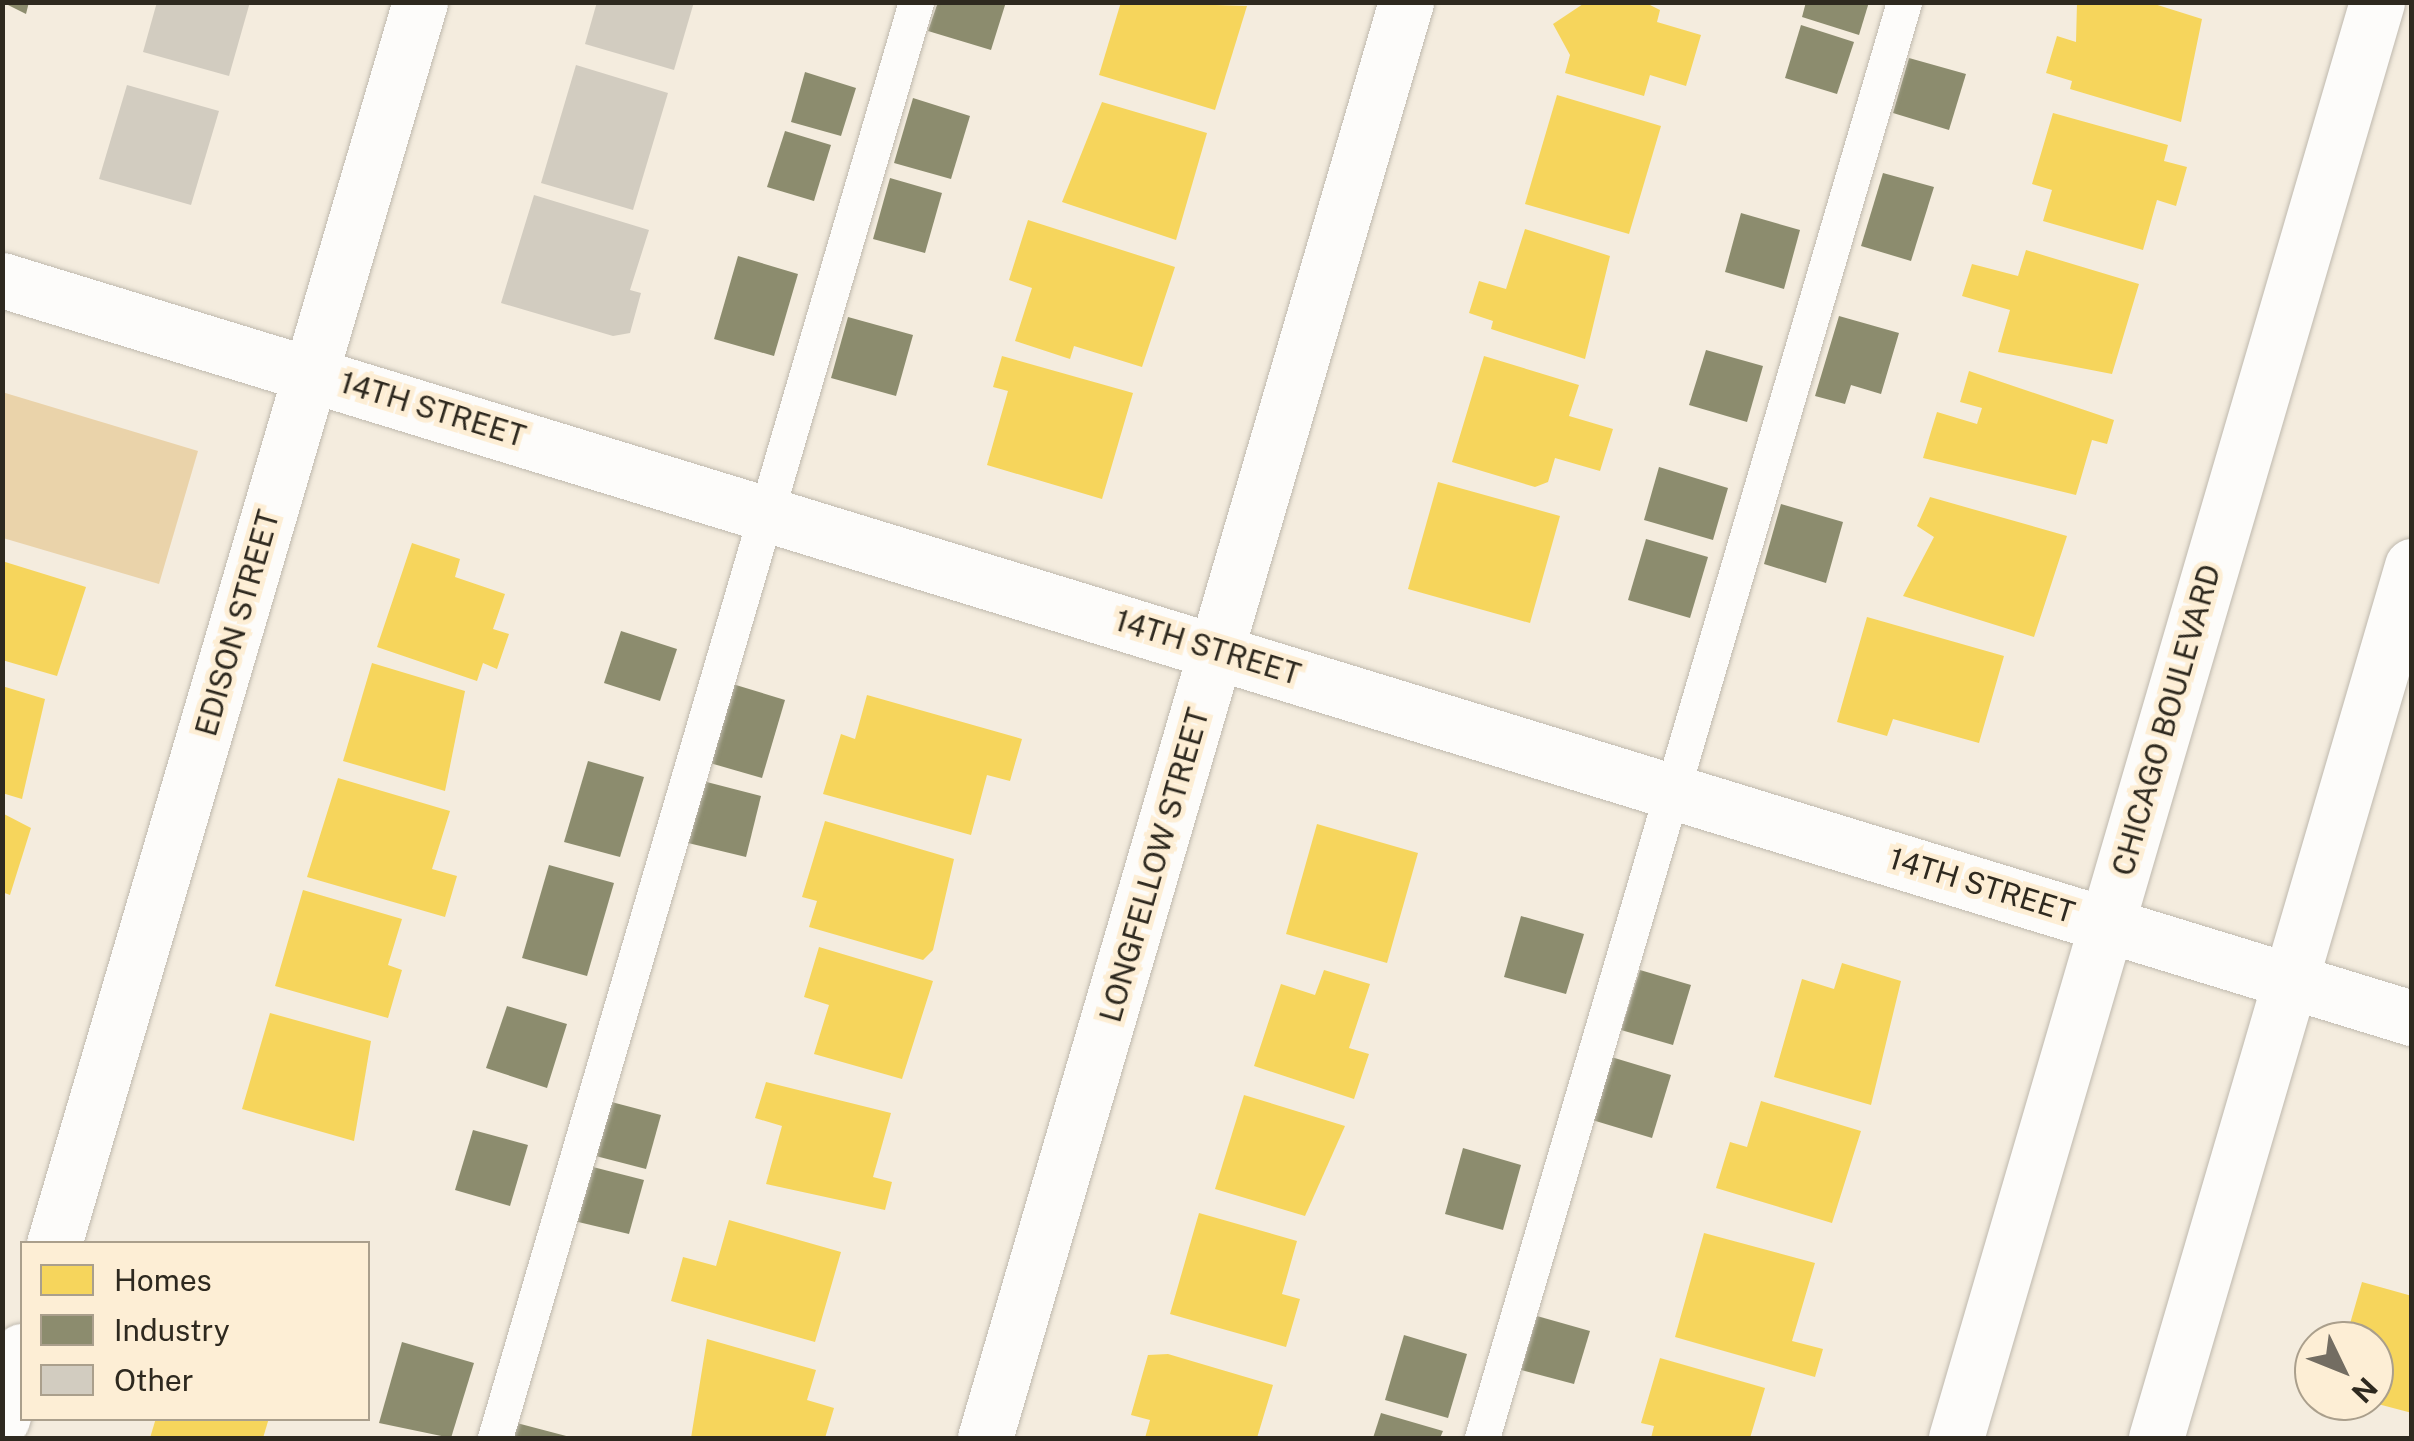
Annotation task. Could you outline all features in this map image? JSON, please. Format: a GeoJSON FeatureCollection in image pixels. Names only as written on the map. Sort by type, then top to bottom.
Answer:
{"type":"FeatureCollection","features":[{"type":"Feature","properties":{"kind":"street","name":"EDISON STREET"},"geometry":{"type":"LineString","coordinates":[[55,1241],[420,2]]}},
{"type":"Feature","properties":{"kind":"street","name":"LONGFELLOW STREET"},"geometry":{"type":"LineString","coordinates":[[985,1438],[1406,2]]}},
{"type":"Feature","properties":{"kind":"street","name":"CHICAGO BOULEVARD"},"geometry":{"type":"LineString","coordinates":[[1956,1438],[2377,2]]}},
{"type":"Feature","properties":{"kind":"street","name":"14TH STREET"},"geometry":{"type":"LineString","coordinates":[[2,280],[2412,1018]]}},
{"type":"Feature","properties":{"kind":"street"},"geometry":{"type":"LineString","coordinates":[[2156,1438],[2412,566]]}},
{"type":"Feature","properties":{"kind":"street"},"geometry":{"type":"LineString","coordinates":[[2,1420],[20,1359]]}},
{"type":"Feature","properties":{"kind":"lane"},"geometry":{"type":"LineString","coordinates":[[495,1438],[916,2]]}},
{"type":"Feature","properties":{"kind":"lane"},"geometry":{"type":"LineString","coordinates":[[1482,1438],[1904,2]]}},
{"type":"Feature","properties":{"kind":"shaded area"},"geometry":{"type":"Polygon","coordinates":[[[2,392],[198,451],[159,584],[3,538],[2,392]]]}},
{"type":"Feature","properties":{"kind":"building: Homes"},"geometry":{"type":"Polygon","coordinates":[[[1121,2],[1247,6],[1215,110],[1099,75],[1121,2]]]}},
{"type":"Feature","properties":{"kind":"building: Homes"},"geometry":{"type":"Polygon","coordinates":[[[1586,2],[1644,2],[1660,10],[1657,22],[1701,35],[1686,86],[1650,75],[1644,96],[1565,73],[1570,55],[1553,24],[1586,2]]]}},
{"type":"Feature","properties":{"kind":"building: Homes"},"geometry":{"type":"Polygon","coordinates":[[[2077,2],[2148,2],[2202,19],[2181,122],[2070,89],[2072,81],[2046,73],[2057,36],[2076,42],[2077,2]]]}},
{"type":"Feature","properties":{"kind":"building: Homes"},"geometry":{"type":"Polygon","coordinates":[[[1557,95],[1661,126],[1629,234],[1525,204],[1557,95]]]}},
{"type":"Feature","properties":{"kind":"building: Homes"},"geometry":{"type":"Polygon","coordinates":[[[1102,102],[1207,133],[1176,240],[1062,202],[1102,102]]]}},
{"type":"Feature","properties":{"kind":"building: Homes"},"geometry":{"type":"Polygon","coordinates":[[[2053,113],[2168,145],[2164,161],[2187,167],[2176,206],[2157,200],[2143,250],[2043,221],[2052,190],[2032,184],[2053,113]]]}},
{"type":"Feature","properties":{"kind":"building: Homes"},"geometry":{"type":"Polygon","coordinates":[[[1028,220],[1175,267],[1142,367],[1074,346],[1070,359],[1015,341],[1032,288],[1009,280],[1028,220]]]}},
{"type":"Feature","properties":{"kind":"building: Homes"},"geometry":{"type":"Polygon","coordinates":[[[1525,229],[1610,256],[1585,359],[1491,329],[1493,321],[1469,313],[1479,281],[1506,289],[1525,229]]]}},
{"type":"Feature","properties":{"kind":"building: Homes"},"geometry":{"type":"Polygon","coordinates":[[[2026,250],[2139,284],[2112,374],[1998,352],[2010,310],[1962,296],[1972,264],[2018,276],[2026,250]]]}},
{"type":"Feature","properties":{"kind":"building: Homes"},"geometry":{"type":"Polygon","coordinates":[[[1002,356],[1133,393],[1102,499],[987,465],[1008,391],[993,387],[1002,356]]]}},
{"type":"Feature","properties":{"kind":"building: Homes"},"geometry":{"type":"Polygon","coordinates":[[[1484,356],[1579,385],[1569,416],[1613,429],[1600,471],[1555,458],[1548,482],[1535,487],[1452,462],[1484,356]]]}},
{"type":"Feature","properties":{"kind":"building: Homes"},"geometry":{"type":"Polygon","coordinates":[[[1969,371],[2114,420],[2107,444],[2092,440],[2076,495],[1923,458],[1937,412],[1977,424],[1982,408],[1960,402],[1969,371]]]}},
{"type":"Feature","properties":{"kind":"building: Homes"},"geometry":{"type":"Polygon","coordinates":[[[1438,482],[1560,516],[1530,623],[1408,589],[1438,482]]]}},
{"type":"Feature","properties":{"kind":"building: Homes"},"geometry":{"type":"Polygon","coordinates":[[[1930,497],[2067,536],[2034,637],[1903,596],[1934,537],[1917,526],[1930,497]]]}},
{"type":"Feature","properties":{"kind":"building: Homes"},"geometry":{"type":"Polygon","coordinates":[[[412,543],[460,559],[455,577],[505,594],[493,629],[509,634],[497,669],[483,663],[477,681],[377,647],[412,543]]]}},
{"type":"Feature","properties":{"kind":"building: Homes"},"geometry":{"type":"Polygon","coordinates":[[[2,561],[86,587],[57,676],[2,660],[2,561]]]}},
{"type":"Feature","properties":{"kind":"building: Homes"},"geometry":{"type":"Polygon","coordinates":[[[1867,617],[2004,656],[1979,743],[1893,719],[1887,736],[1837,722],[1867,617]]]}},
{"type":"Feature","properties":{"kind":"building: Homes"},"geometry":{"type":"Polygon","coordinates":[[[372,663],[465,691],[445,791],[343,761],[372,663]]]}},
{"type":"Feature","properties":{"kind":"building: Homes"},"geometry":{"type":"Polygon","coordinates":[[[2,686],[45,699],[22,799],[2,793],[2,686]]]}},
{"type":"Feature","properties":{"kind":"building: Homes"},"geometry":{"type":"Polygon","coordinates":[[[867,695],[1022,739],[1010,781],[987,775],[971,835],[823,794],[841,734],[855,739],[867,695]]]}},
{"type":"Feature","properties":{"kind":"building: Homes"},"geometry":{"type":"Polygon","coordinates":[[[338,778],[450,811],[432,869],[457,876],[445,917],[307,877],[338,778]]]}},
{"type":"Feature","properties":{"kind":"building: Homes"},"geometry":{"type":"Polygon","coordinates":[[[2,813],[31,828],[10,895],[2,892],[2,813]]]}},
{"type":"Feature","properties":{"kind":"building: Homes"},"geometry":{"type":"Polygon","coordinates":[[[825,821],[954,859],[933,950],[923,960],[809,927],[817,901],[802,897],[825,821]]]}},
{"type":"Feature","properties":{"kind":"building: Homes"},"geometry":{"type":"Polygon","coordinates":[[[1317,824],[1418,853],[1387,963],[1286,934],[1317,824]]]}},
{"type":"Feature","properties":{"kind":"building: Homes"},"geometry":{"type":"Polygon","coordinates":[[[303,890],[402,919],[388,965],[402,970],[388,1018],[275,986],[303,890]]]}},
{"type":"Feature","properties":{"kind":"building: Homes"},"geometry":{"type":"Polygon","coordinates":[[[819,947],[933,981],[902,1079],[814,1054],[829,1005],[804,997],[819,947]]]}},
{"type":"Feature","properties":{"kind":"building: Homes"},"geometry":{"type":"Polygon","coordinates":[[[1842,963],[1901,981],[1871,1105],[1774,1077],[1802,979],[1834,989],[1842,963]]]}},
{"type":"Feature","properties":{"kind":"building: Homes"},"geometry":{"type":"Polygon","coordinates":[[[1324,970],[1370,984],[1349,1048],[1369,1054],[1354,1099],[1254,1066],[1281,984],[1315,995],[1324,970]]]}},
{"type":"Feature","properties":{"kind":"building: Homes"},"geometry":{"type":"Polygon","coordinates":[[[270,1013],[371,1041],[354,1141],[242,1109],[270,1013]]]}},
{"type":"Feature","properties":{"kind":"building: Homes"},"geometry":{"type":"Polygon","coordinates":[[[766,1082],[891,1113],[873,1177],[892,1182],[885,1210],[766,1184],[782,1126],[755,1118],[766,1082]]]}},
{"type":"Feature","properties":{"kind":"building: Homes"},"geometry":{"type":"Polygon","coordinates":[[[1244,1095],[1345,1126],[1305,1216],[1215,1189],[1244,1095]]]}},
{"type":"Feature","properties":{"kind":"building: Homes"},"geometry":{"type":"Polygon","coordinates":[[[1761,1101],[1861,1131],[1832,1223],[1716,1188],[1730,1142],[1747,1147],[1761,1101]]]}},
{"type":"Feature","properties":{"kind":"building: Homes"},"geometry":{"type":"Polygon","coordinates":[[[1199,1213],[1297,1241],[1282,1294],[1300,1299],[1286,1347],[1170,1314],[1199,1213]]]}},
{"type":"Feature","properties":{"kind":"building: Homes"},"geometry":{"type":"Polygon","coordinates":[[[729,1220],[841,1252],[815,1342],[671,1301],[683,1257],[716,1266],[729,1220]]]}},
{"type":"Feature","properties":{"kind":"building: Homes"},"geometry":{"type":"Polygon","coordinates":[[[1704,1233],[1815,1263],[1792,1341],[1823,1349],[1815,1377],[1675,1337],[1704,1233]]]}},
{"type":"Feature","properties":{"kind":"building: Homes"},"geometry":{"type":"Polygon","coordinates":[[[2362,1282],[2412,1296],[2412,1413],[2394,1408],[2394,1321],[2351,1321],[2362,1282]]]}},
{"type":"Feature","properties":{"kind":"building: Homes"},"geometry":{"type":"Polygon","coordinates":[[[707,1339],[816,1370],[807,1400],[834,1408],[825,1438],[691,1438],[707,1339]]]}},
{"type":"Feature","properties":{"kind":"building: Homes"},"geometry":{"type":"Polygon","coordinates":[[[1168,1354],[1273,1385],[1257,1438],[1145,1438],[1150,1420],[1131,1415],[1148,1355],[1168,1354]]]}},
{"type":"Feature","properties":{"kind":"building: Homes"},"geometry":{"type":"Polygon","coordinates":[[[1660,1358],[1765,1388],[1750,1438],[1651,1438],[1654,1426],[1641,1423],[1660,1358]]]}},
{"type":"Feature","properties":{"kind":"building: Homes"},"geometry":{"type":"Polygon","coordinates":[[[155,1421],[268,1421],[263,1438],[150,1438],[155,1421]]]}},
{"type":"Feature","properties":{"kind":"building: Industry"},"geometry":{"type":"Polygon","coordinates":[[[2,2],[29,2],[26,14],[2,2]]]}},
{"type":"Feature","properties":{"kind":"building: Industry"},"geometry":{"type":"Polygon","coordinates":[[[938,2],[1006,2],[991,50],[928,31],[938,2]]]}},
{"type":"Feature","properties":{"kind":"building: Industry"},"geometry":{"type":"Polygon","coordinates":[[[1806,2],[1869,2],[1859,35],[1802,17],[1806,2]]]}},
{"type":"Feature","properties":{"kind":"building: Industry"},"geometry":{"type":"Polygon","coordinates":[[[1801,25],[1854,42],[1837,94],[1785,78],[1801,25]]]}},
{"type":"Feature","properties":{"kind":"building: Industry"},"geometry":{"type":"Polygon","coordinates":[[[1909,58],[1966,74],[1949,130],[1893,113],[1909,58]]]}},
{"type":"Feature","properties":{"kind":"building: Industry"},"geometry":{"type":"Polygon","coordinates":[[[805,72],[856,88],[841,136],[791,122],[805,72]]]}},
{"type":"Feature","properties":{"kind":"building: Industry"},"geometry":{"type":"Polygon","coordinates":[[[913,98],[970,116],[951,179],[894,163],[913,98]]]}},
{"type":"Feature","properties":{"kind":"building: Industry"},"geometry":{"type":"Polygon","coordinates":[[[785,131],[831,145],[814,201],[767,187],[785,131]]]}},
{"type":"Feature","properties":{"kind":"building: Industry"},"geometry":{"type":"Polygon","coordinates":[[[1883,173],[1934,187],[1911,261],[1861,246],[1883,173]]]}},
{"type":"Feature","properties":{"kind":"building: Industry"},"geometry":{"type":"Polygon","coordinates":[[[890,178],[942,193],[925,253],[873,239],[890,178]]]}},
{"type":"Feature","properties":{"kind":"building: Industry"},"geometry":{"type":"Polygon","coordinates":[[[1741,213],[1800,230],[1784,289],[1725,272],[1741,213]]]}},
{"type":"Feature","properties":{"kind":"building: Industry"},"geometry":{"type":"Polygon","coordinates":[[[738,256],[798,274],[774,356],[714,339],[738,256]]]}},
{"type":"Feature","properties":{"kind":"building: Industry"},"geometry":{"type":"Polygon","coordinates":[[[1839,316],[1899,333],[1881,394],[1851,385],[1845,404],[1815,396],[1839,316]]]}},
{"type":"Feature","properties":{"kind":"building: Industry"},"geometry":{"type":"Polygon","coordinates":[[[848,317],[913,335],[896,396],[831,378],[848,317]]]}},
{"type":"Feature","properties":{"kind":"building: Industry"},"geometry":{"type":"Polygon","coordinates":[[[1706,350],[1763,366],[1747,422],[1689,405],[1706,350]]]}},
{"type":"Feature","properties":{"kind":"building: Industry"},"geometry":{"type":"Polygon","coordinates":[[[1659,467],[1728,488],[1713,540],[1644,520],[1659,467]]]}},
{"type":"Feature","properties":{"kind":"building: Industry"},"geometry":{"type":"Polygon","coordinates":[[[1781,504],[1843,522],[1826,583],[1764,564],[1781,504]]]}},
{"type":"Feature","properties":{"kind":"building: Industry"},"geometry":{"type":"Polygon","coordinates":[[[1646,539],[1708,557],[1690,618],[1628,600],[1646,539]]]}},
{"type":"Feature","properties":{"kind":"building: Industry"},"geometry":{"type":"Polygon","coordinates":[[[621,631],[677,649],[660,701],[604,683],[621,631]]]}},
{"type":"Feature","properties":{"kind":"building: Industry"},"geometry":{"type":"Polygon","coordinates":[[[726,682],[785,700],[762,778],[703,761],[726,682]]]}},
{"type":"Feature","properties":{"kind":"building: Industry"},"geometry":{"type":"Polygon","coordinates":[[[588,761],[644,777],[620,857],[564,842],[588,761]]]}},
{"type":"Feature","properties":{"kind":"building: Industry"},"geometry":{"type":"Polygon","coordinates":[[[699,780],[761,796],[746,857],[684,842],[699,780]]]}},
{"type":"Feature","properties":{"kind":"building: Industry"},"geometry":{"type":"Polygon","coordinates":[[[549,865],[614,883],[587,976],[522,958],[549,865]]]}},
{"type":"Feature","properties":{"kind":"building: Industry"},"geometry":{"type":"Polygon","coordinates":[[[1521,916],[1584,934],[1566,994],[1504,977],[1521,916]]]}},
{"type":"Feature","properties":{"kind":"building: Industry"},"geometry":{"type":"Polygon","coordinates":[[[1640,970],[1691,985],[1673,1045],[1621,1030],[1640,970]]]}},
{"type":"Feature","properties":{"kind":"building: Industry"},"geometry":{"type":"Polygon","coordinates":[[[507,1006],[567,1024],[547,1088],[486,1068],[507,1006]]]}},
{"type":"Feature","properties":{"kind":"building: Industry"},"geometry":{"type":"Polygon","coordinates":[[[1608,1056],[1671,1075],[1652,1138],[1589,1119],[1608,1056]]]}},
{"type":"Feature","properties":{"kind":"building: Industry"},"geometry":{"type":"Polygon","coordinates":[[[604,1100],[661,1115],[646,1169],[588,1154],[604,1100]]]}},
{"type":"Feature","properties":{"kind":"building: Industry"},"geometry":{"type":"Polygon","coordinates":[[[473,1130],[528,1145],[510,1206],[455,1190],[473,1130]]]}},
{"type":"Feature","properties":{"kind":"building: Industry"},"geometry":{"type":"Polygon","coordinates":[[[1463,1148],[1521,1165],[1503,1230],[1445,1214],[1463,1148]]]}},
{"type":"Feature","properties":{"kind":"building: Industry"},"geometry":{"type":"Polygon","coordinates":[[[589,1166],[644,1180],[629,1234],[574,1221],[589,1166]]]}},
{"type":"Feature","properties":{"kind":"building: Industry"},"geometry":{"type":"Polygon","coordinates":[[[1537,1316],[1590,1331],[1574,1384],[1521,1370],[1537,1316]]]}},
{"type":"Feature","properties":{"kind":"building: Industry"},"geometry":{"type":"Polygon","coordinates":[[[1404,1335],[1467,1354],[1448,1418],[1385,1400],[1404,1335]]]}},
{"type":"Feature","properties":{"kind":"building: Industry"},"geometry":{"type":"Polygon","coordinates":[[[402,1342],[474,1363],[451,1438],[379,1423],[402,1342]]]}},
{"type":"Feature","properties":{"kind":"building: Industry"},"geometry":{"type":"Polygon","coordinates":[[[1381,1413],[1443,1431],[1440,1438],[1373,1438],[1381,1413]]]}},
{"type":"Feature","properties":{"kind":"building: Industry"},"geometry":{"type":"Polygon","coordinates":[[[513,1422],[570,1437],[570,1438],[509,1438],[513,1422]]]}},
{"type":"Feature","properties":{"kind":"building: Other"},"geometry":{"type":"Polygon","coordinates":[[[157,2],[250,2],[229,76],[143,52],[157,2]]]}},
{"type":"Feature","properties":{"kind":"building: Other"},"geometry":{"type":"Polygon","coordinates":[[[597,2],[694,2],[674,70],[585,44],[597,2]]]}},
{"type":"Feature","properties":{"kind":"building: Other"},"geometry":{"type":"Polygon","coordinates":[[[576,65],[668,93],[633,210],[541,183],[576,65]]]}},
{"type":"Feature","properties":{"kind":"building: Other"},"geometry":{"type":"Polygon","coordinates":[[[127,85],[219,111],[191,205],[99,179],[127,85]]]}},
{"type":"Feature","properties":{"kind":"building: Other"},"geometry":{"type":"Polygon","coordinates":[[[534,195],[649,230],[630,290],[641,293],[630,333],[613,336],[501,303],[534,195]]]}}]}
